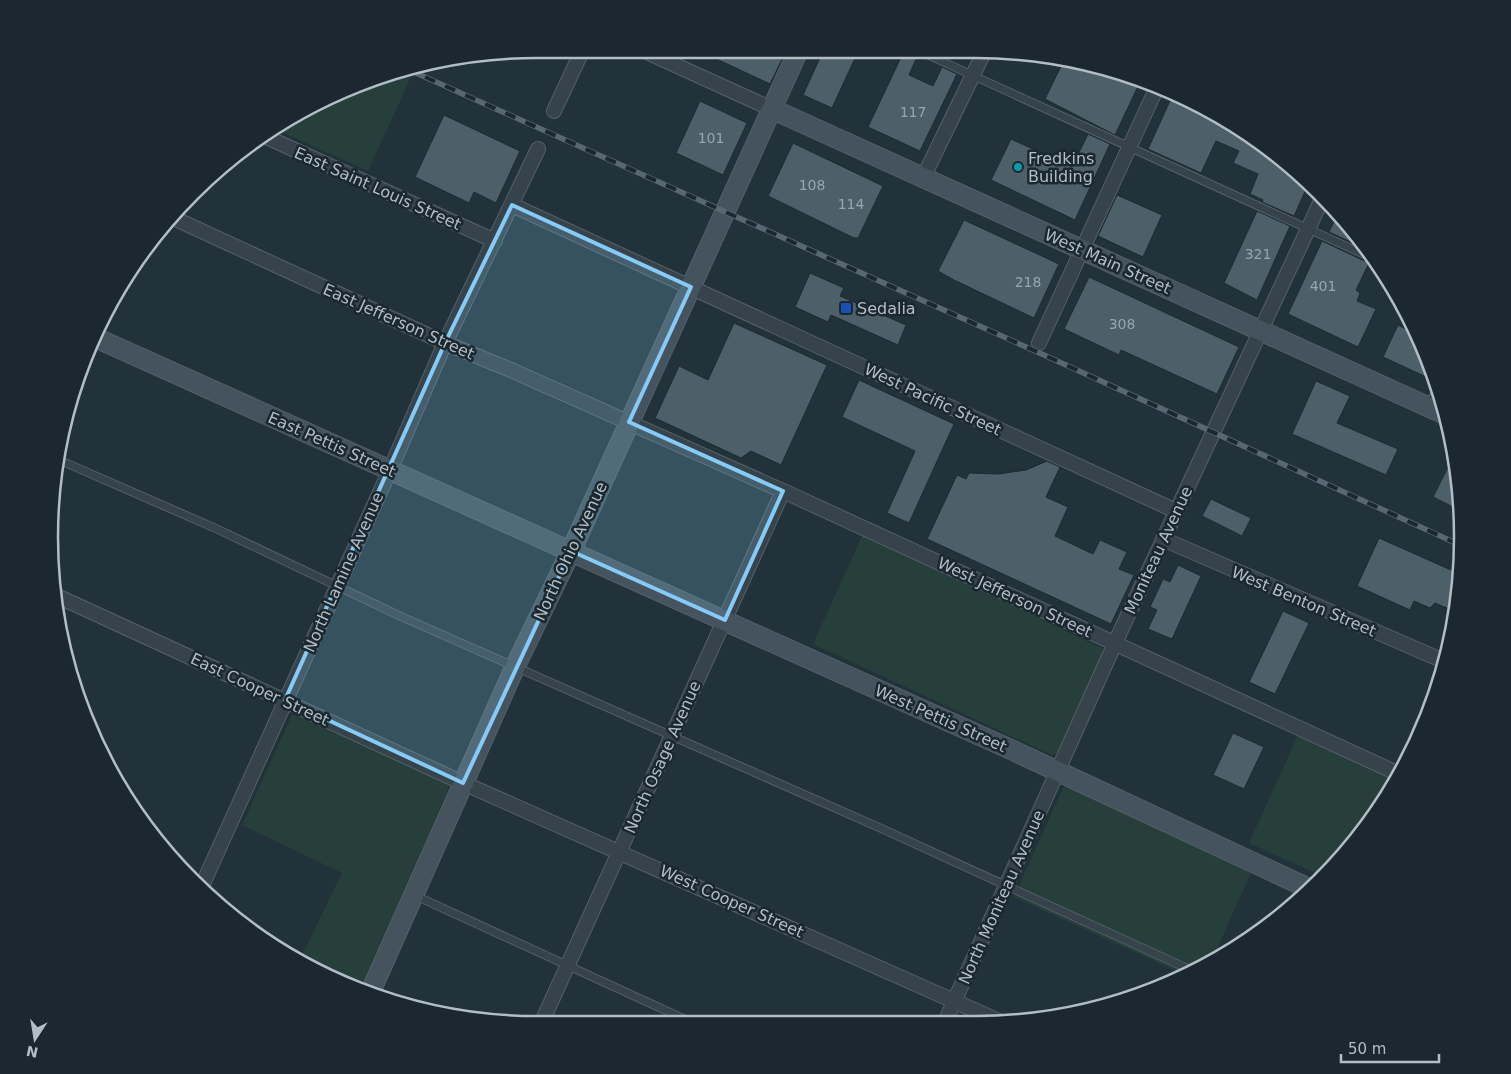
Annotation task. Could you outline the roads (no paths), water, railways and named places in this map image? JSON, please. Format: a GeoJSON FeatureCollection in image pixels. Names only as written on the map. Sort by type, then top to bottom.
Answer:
{"type":"FeatureCollection","features":[{"type":"Feature","properties":{"kind":"main road","name":"North Ohio Avenue"},"geometry":{"type":"LineString","coordinates":[[373,987],[515,667],[571,551],[795,58]]}},
{"type":"Feature","properties":{"kind":"main road","name":"West Main Street"},"geometry":{"type":"LineString","coordinates":[[772,109],[1262,331],[1434,402]]}},
{"type":"Feature","properties":{"kind":"main road","name":"East Pettis Street"},"geometry":{"type":"LineString","coordinates":[[100,340],[571,551]]}},
{"type":"Feature","properties":{"kind":"main road","name":"West Pettis Street"},"geometry":{"type":"LineString","coordinates":[[571,551],[1058,772],[1303,886]]}},
{"type":"Feature","properties":{"kind":"street"},"geometry":{"type":"LineString","coordinates":[[554,111],[579,58]]}},
{"type":"Feature","properties":{"kind":"street"},"geometry":{"type":"LineString","coordinates":[[660,58],[772,109]]}},
{"type":"Feature","properties":{"kind":"street"},"geometry":{"type":"LineString","coordinates":[[923,178],[981,58]]}},
{"type":"Feature","properties":{"kind":"street"},"geometry":{"type":"LineString","coordinates":[[1039,343],[1154,93]]}},
{"type":"Feature","properties":{"kind":"street","name":"East Saint Louis Street"},"geometry":{"type":"LineString","coordinates":[[270,139],[495,241]]}},
{"type":"Feature","properties":{"kind":"street","name":"North Lamine Avenue"},"geometry":{"type":"LineString","coordinates":[[204,882],[390,470],[445,343],[538,149]]}},
{"type":"Feature","properties":{"kind":"street","name":"West Pacific Street"},"geometry":{"type":"LineString","coordinates":[[512,205],[1176,511]]}},
{"type":"Feature","properties":{"kind":"street","name":"Moniteau Avenue"},"geometry":{"type":"LineString","coordinates":[[1058,772],[1115,643],[1319,205]]}},
{"type":"Feature","properties":{"kind":"street","name":"East Jefferson Street"},"geometry":{"type":"LineString","coordinates":[[177,220],[445,343],[629,422]]}},
{"type":"Feature","properties":{"kind":"street","name":"West Jefferson Street"},"geometry":{"type":"LineString","coordinates":[[629,422],[1392,771]]}},
{"type":"Feature","properties":{"kind":"street","name":"North Osage Avenue"},"geometry":{"type":"LineString","coordinates":[[545,1016],[783,491]]}},
{"type":"Feature","properties":{"kind":"street","name":"West Benton Street"},"geometry":{"type":"LineString","coordinates":[[1163,539],[1438,658]]}},
{"type":"Feature","properties":{"kind":"street","name":"East Cooper Street"},"geometry":{"type":"LineString","coordinates":[[62,598],[463,782]]}},
{"type":"Feature","properties":{"kind":"street","name":"North Moniteau Avenue"},"geometry":{"type":"LineString","coordinates":[[948,1016],[1058,772]]}},
{"type":"Feature","properties":{"kind":"street","name":"West Cooper Street"},"geometry":{"type":"LineString","coordinates":[[463,782],[987,1016]]}},
{"type":"Feature","properties":{"kind":"lane"},"geometry":{"type":"LineString","coordinates":[[935,58],[1359,252]]}},
{"type":"Feature","properties":{"kind":"lane"},"geometry":{"type":"LineString","coordinates":[[64,462],[217,529],[515,667],[878,827],[1185,967]]}},
{"type":"Feature","properties":{"kind":"lane"},"geometry":{"type":"LineString","coordinates":[[413,895],[678,1016]]}},
{"type":"Feature","properties":{"kind":"railway"},"geometry":{"type":"LineString","coordinates":[[417,73],[1044,355],[1454,542]]}},
{"type":"Feature","properties":{"kind":"place","name":"Fredkins Building"},"geometry":{"type":"Point","coordinates":[1018,167]}},
{"type":"Feature","properties":{"kind":"place","name":"Sedalia"},"geometry":{"type":"Point","coordinates":[846,308]}}]}
